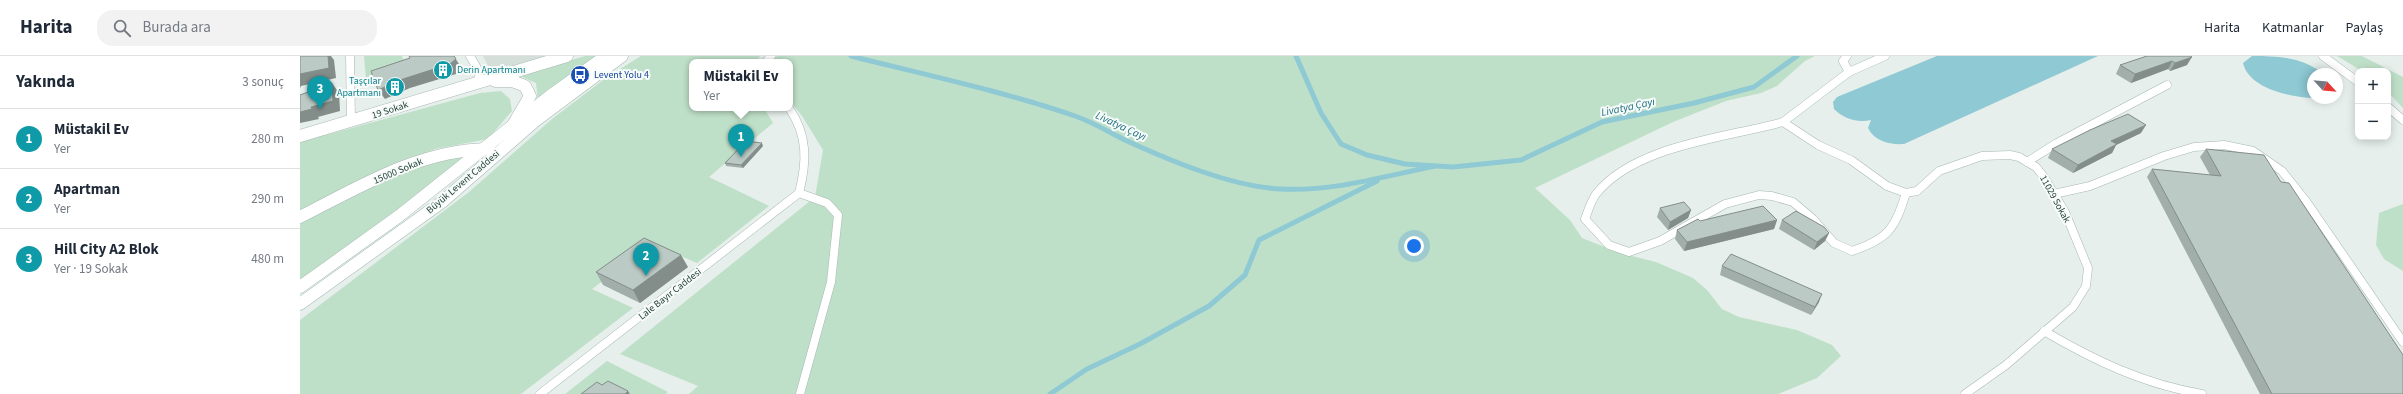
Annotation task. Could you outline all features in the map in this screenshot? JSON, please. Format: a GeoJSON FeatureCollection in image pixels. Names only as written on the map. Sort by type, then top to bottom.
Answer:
{"type":"FeatureCollection","features":[{"type":"Feature","properties":{"kind":"street","name":"19 Sokak"},"geometry":{"type":"LineString","coordinates":[[300,136],[351,122],[480,81],[567,56]]}},
{"type":"Feature","properties":{"kind":"street","name":"Büyük Levent Caddesi"},"geometry":{"type":"LineString","coordinates":[[300,287],[399,216],[513,125],[606,56]]}},
{"type":"Feature","properties":{"kind":"street","name":"Büyük Levent Caddesi"},"geometry":{"type":"LineString","coordinates":[[300,304],[442,202],[551,109],[622,56]]}},
{"type":"Feature","properties":{"kind":"street","name":"19 Sokak"},"geometry":{"type":"LineString","coordinates":[[480,81],[512,81],[525,86],[530,96],[539,105],[551,109]]}},
{"type":"Feature","properties":{"kind":"street"},"geometry":{"type":"LineString","coordinates":[[513,125],[530,96]]}},
{"type":"Feature","properties":{"kind":"street","name":"15000 Sokak"},"geometry":{"type":"LineString","coordinates":[[300,217],[392,172],[415,163],[449,152],[485,148],[502,150]]}},
{"type":"Feature","properties":{"kind":"lane"},"geometry":{"type":"LineString","coordinates":[[350,56],[351,122]]}},
{"type":"Feature","properties":{"kind":"lane"},"geometry":{"type":"LineString","coordinates":[[470,56],[477,68],[480,81]]}},
{"type":"Feature","properties":{"kind":"lane"},"geometry":{"type":"LineString","coordinates":[[1847,56],[1843,61],[1849,72]]}},
{"type":"Feature","properties":{"kind":"lane"},"geometry":{"type":"LineString","coordinates":[[1783,122],[1818,145],[1851,160],[1888,186],[1906,193],[1899,218],[1892,231],[1876,244],[1852,251],[1834,243],[1813,219],[1793,202],[1772,196],[1759,195],[1725,204],[1708,212],[1660,241],[1629,252],[1609,245],[1585,219],[1588,205],[1608,182],[1641,160],[1689,144],[1764,128],[1783,122],[1849,72],[1885,56]]}},
{"type":"Feature","properties":{"kind":"lane"},"geometry":{"type":"LineString","coordinates":[[2323,56],[2355,80]]}},
{"type":"Feature","properties":{"kind":"lane"},"geometry":{"type":"LineString","coordinates":[[2027,162],[2057,143],[2167,85]]}},
{"type":"Feature","properties":{"kind":"lane"},"geometry":{"type":"LineString","coordinates":[[2391,110],[2403,120]]}},
{"type":"Feature","properties":{"kind":"lane"},"geometry":{"type":"LineString","coordinates":[[792,111],[797,117],[806,144],[806,171],[800,193],[827,203],[838,215],[831,282],[820,328],[800,394]]}},
{"type":"Feature","properties":{"kind":"lane"},"geometry":{"type":"LineString","coordinates":[[2054,194],[2090,186],[2164,156],[2194,147],[2224,145],[2253,151],[2282,172],[2306,201],[2403,342]]}},
{"type":"Feature","properties":{"kind":"lane","name":"11029 Sokak"},"geometry":{"type":"LineString","coordinates":[[1906,193],[1917,191],[1938,171],[1982,156],[2010,155],[2027,162],[2044,177],[2065,212],[2088,268],[2086,286],[2073,307],[2006,365],[1965,394]]}},
{"type":"Feature","properties":{"kind":"lane","name":"Lale Bayır Caddesi"},"geometry":{"type":"LineString","coordinates":[[540,394],[800,193]]}},
{"type":"Feature","properties":{"kind":"lane"},"geometry":{"type":"LineString","coordinates":[[2044,331],[2095,361],[2138,380],[2177,391],[2202,394]]}},
{"type":"Feature","properties":{"kind":"shaded area"},"geometry":{"type":"Polygon","coordinates":[[[483,56],[548,56],[513,66],[495,68],[488,66],[483,56]]]}},
{"type":"Feature","properties":{"kind":"green space"},"geometry":{"type":"Polygon","coordinates":[[[364,56],[402,56],[406,66],[366,79],[364,56]]]}},
{"type":"Feature","properties":{"kind":"green space"},"geometry":{"type":"Polygon","coordinates":[[[585,56],[602,56],[538,100],[536,83],[520,76],[585,56]]]}},
{"type":"Feature","properties":{"kind":"green space"},"geometry":{"type":"Polygon","coordinates":[[[641,56],[760,56],[758,59],[689,59],[689,111],[766,111],[773,123],[709,177],[769,206],[697,263],[653,244],[592,289],[633,308],[521,394],[300,394],[300,320],[469,192],[552,119],[607,77],[641,56]]]}},
{"type":"Feature","properties":{"kind":"green space"},"geometry":{"type":"Polygon","coordinates":[[[777,56],[1815,56],[1805,61],[1777,86],[1761,93],[1726,101],[1673,122],[1535,188],[1570,220],[1582,238],[1620,253],[1656,262],[1693,278],[1707,290],[1722,309],[1739,317],[1797,330],[1832,345],[1841,356],[1817,378],[1778,394],[689,394],[698,386],[620,354],[815,197],[823,150],[802,116],[793,105],[793,59],[774,59],[777,56]]]}},
{"type":"Feature","properties":{"kind":"green space"},"geometry":{"type":"Polygon","coordinates":[[[2337,56],[2362,56],[2385,68],[2357,68],[2337,56]]]}},
{"type":"Feature","properties":{"kind":"green space"},"geometry":{"type":"Polygon","coordinates":[[[2391,71],[2403,77],[2403,108],[2391,95],[2391,71]]]}},
{"type":"Feature","properties":{"kind":"green space"},"geometry":{"type":"Polygon","coordinates":[[[501,91],[510,99],[512,111],[488,139],[435,149],[389,168],[300,211],[300,142],[480,93],[501,91]]]}},
{"type":"Feature","properties":{"kind":"green space"},"geometry":{"type":"Polygon","coordinates":[[[470,154],[457,167],[300,280],[300,220],[382,180],[426,162],[470,154]]]}},
{"type":"Feature","properties":{"kind":"green space"},"geometry":{"type":"Polygon","coordinates":[[[2403,204],[2403,271],[2384,259],[2376,245],[2379,213],[2403,204]]]}},
{"type":"Feature","properties":{"kind":"green space"},"geometry":{"type":"Polygon","coordinates":[[[607,361],[668,392],[666,394],[565,394],[607,361]]]}},
{"type":"Feature","properties":{"kind":"water"},"geometry":{"type":"Polygon","coordinates":[[[1937,56],[2098,56],[1904,144],[1893,144],[1878,139],[1868,128],[1871,120],[1861,121],[1847,118],[1834,109],[1833,102],[1837,97],[1937,56]]]}},
{"type":"Feature","properties":{"kind":"water"},"geometry":{"type":"Polygon","coordinates":[[[2252,56],[2271,56],[2298,61],[2316,68],[2307,68],[2307,97],[2294,96],[2272,90],[2262,85],[2253,79],[2247,72],[2243,63],[2252,56]]]}},
{"type":"Feature","properties":{"kind":"building"},"geometry":{"type":"Polygon","coordinates":[[[300,56],[328,56],[329,68],[300,74],[300,56]]]}},
{"type":"Feature","properties":{"kind":"building"},"geometry":{"type":"Polygon","coordinates":[[[409,56],[454,56],[456,59],[450,64],[403,79],[378,90],[371,71],[410,58],[409,56]]]}},
{"type":"Feature","properties":{"kind":"building"},"geometry":{"type":"Polygon","coordinates":[[[2147,56],[2192,57],[2175,63],[2172,61],[2135,74],[2120,65],[2147,56]]]}},
{"type":"Feature","properties":{"kind":"building"},"geometry":{"type":"Polygon","coordinates":[[[332,83],[333,101],[311,107],[312,109],[300,112],[300,95],[332,83]]]}},
{"type":"Feature","properties":{"kind":"building"},"geometry":{"type":"Polygon","coordinates":[[[2128,114],[2146,125],[2111,141],[2117,144],[2078,165],[2052,149],[2090,130],[2128,114]]]}},
{"type":"Feature","properties":{"kind":"building"},"geometry":{"type":"Polygon","coordinates":[[[746,141],[762,143],[741,165],[725,163],[746,141]]]}},
{"type":"Feature","properties":{"kind":"building"},"geometry":{"type":"Polygon","coordinates":[[[2206,149],[2264,155],[2281,182],[2289,183],[2403,355],[2403,394],[2272,394],[2152,169],[2221,176],[2206,149]]]}},
{"type":"Feature","properties":{"kind":"building"},"geometry":{"type":"Polygon","coordinates":[[[1684,202],[1691,210],[1670,222],[1660,208],[1684,202]]]}},
{"type":"Feature","properties":{"kind":"building"},"geometry":{"type":"Polygon","coordinates":[[[1763,206],[1777,220],[1687,242],[1677,230],[1698,219],[1700,221],[1763,206]]]}},
{"type":"Feature","properties":{"kind":"building"},"geometry":{"type":"Polygon","coordinates":[[[1796,211],[1824,227],[1829,233],[1817,242],[1782,220],[1796,211]]]}},
{"type":"Feature","properties":{"kind":"building"},"geometry":{"type":"Polygon","coordinates":[[[644,238],[681,255],[633,290],[596,272],[644,238]]]}},
{"type":"Feature","properties":{"kind":"building"},"geometry":{"type":"Polygon","coordinates":[[[1731,254],[1822,294],[1815,307],[1722,266],[1731,254]]]}},
{"type":"Feature","properties":{"kind":"building"},"geometry":{"type":"Polygon","coordinates":[[[608,381],[628,391],[625,394],[581,394],[597,382],[602,385],[608,381]]]}},
{"type":"Feature","properties":{"kind":"waterway","name":"Livatya Çayı"},"geometry":{"type":"LineString","coordinates":[[851,56],[1020,99],[1082,118],[1127,141],[1202,172],[1262,187],[1300,189],[1339,186],[1435,166]]}},
{"type":"Feature","properties":{"kind":"waterway","name":"Livatya Çayı"},"geometry":{"type":"LineString","coordinates":[[1296,56],[1321,113],[1341,144],[1367,155],[1405,164],[1453,167],[1521,160],[1602,122],[1694,103],[1754,87],[1797,56]]}},
{"type":"Feature","properties":{"kind":"waterway","name":"Livatya Çayı"},"geometry":{"type":"LineString","coordinates":[[1050,394],[1087,369],[1140,344],[1209,306],[1245,275],[1259,240],[1377,181]]}},
{"type":"Feature","properties":{"kind":"place","name":"Derin Apartmanı"},"geometry":{"type":"Point","coordinates":[443,70]}},
{"type":"Feature","properties":{"kind":"place","name":"Levent Yolu 4"},"geometry":{"type":"Point","coordinates":[580,75]}},
{"type":"Feature","properties":{"kind":"place","name":"Taşçılar Apartmanı"},"geometry":{"type":"Point","coordinates":[395,87]}},
{"type":"Feature","properties":{"kind":"place","name":"Hill City A2 Blok"},"geometry":{"type":"Point","coordinates":[320,109]}},
{"type":"Feature","properties":{"kind":"place","name":"Müstakil Ev"},"geometry":{"type":"Point","coordinates":[741,157]}},
{"type":"Feature","properties":{"kind":"place","name":"Apartman"},"geometry":{"type":"Point","coordinates":[646,276]}}]}
